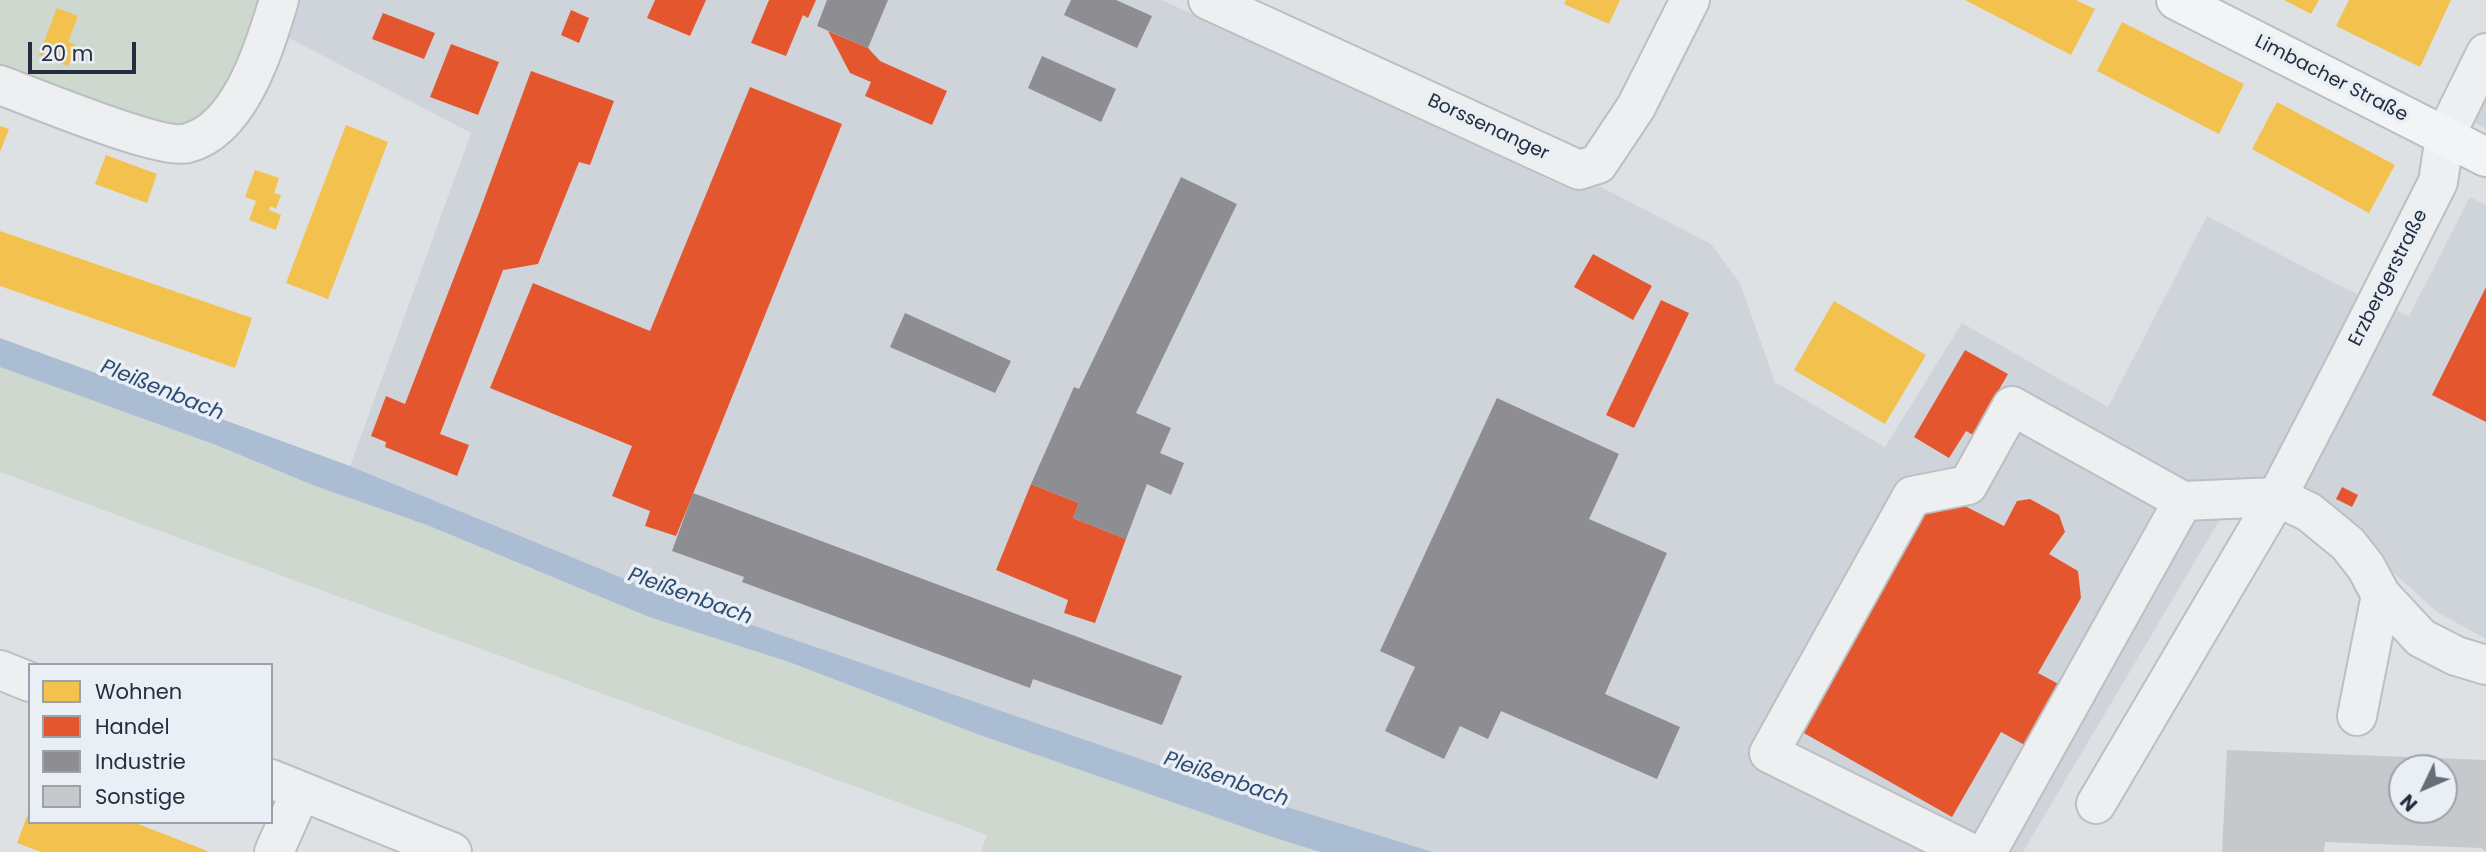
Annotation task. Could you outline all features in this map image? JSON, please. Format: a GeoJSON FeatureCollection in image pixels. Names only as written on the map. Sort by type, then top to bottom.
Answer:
{"type":"FeatureCollection","features":[{"type":"Feature","properties":{"kind":"main road","name":"Limbacher Straße"},"geometry":{"type":"LineString","coordinates":[[2176,0],[2486,157]]}},
{"type":"Feature","properties":{"kind":"street"},"geometry":{"type":"LineString","coordinates":[[0,85],[150,139],[186,144],[211,132],[234,108],[256,69],[279,0]]}},
{"type":"Feature","properties":{"kind":"street","name":"Borssenanger"},"geometry":{"type":"LineString","coordinates":[[1208,0],[1579,170],[1598,164],[1636,107],[1690,0]]}},
{"type":"Feature","properties":{"kind":"street","name":"Erzbergerstraße"},"geometry":{"type":"LineString","coordinates":[[2096,804],[2277,497],[2438,182],[2445,136],[2486,53]]}},
{"type":"Feature","properties":{"kind":"street"},"geometry":{"type":"LineString","coordinates":[[1969,852],[1769,752],[1912,496],[1968,485],[2012,406],[2183,501],[2277,497],[2309,512],[2348,544],[2367,567],[2381,595],[2421,638],[2456,656],[2486,666]]}},
{"type":"Feature","properties":{"kind":"street"},"geometry":{"type":"LineString","coordinates":[[1987,852],[2183,501]]}},
{"type":"Feature","properties":{"kind":"street"},"geometry":{"type":"LineString","coordinates":[[2357,716],[2381,595]]}},
{"type":"Feature","properties":{"kind":"street"},"geometry":{"type":"LineString","coordinates":[[0,670],[28,681]]}},
{"type":"Feature","properties":{"kind":"street"},"geometry":{"type":"LineString","coordinates":[[274,852],[286,785],[452,852]]}},
{"type":"Feature","properties":{"kind":"shaded area"},"geometry":{"type":"Polygon","coordinates":[[[0,0],[279,0],[270,28],[186,144],[0,85],[0,0]]]}},
{"type":"Feature","properties":{"kind":"shaded area"},"geometry":{"type":"Polygon","coordinates":[[[279,0],[1162,0],[1567,188],[1601,187],[1711,244],[1740,283],[1775,382],[1885,447],[1962,323],[2108,407],[2207,216],[2342,287],[2409,316],[2470,197],[2486,205],[2486,639],[2437,612],[2384,564],[2242,482],[2023,852],[1433,852],[1222,787],[659,593],[350,466],[471,133],[270,28],[279,0]]]}},
{"type":"Feature","properties":{"kind":"shaded area"},"geometry":{"type":"Polygon","coordinates":[[[2486,93],[2486,129],[2471,121],[2486,93]]]}},
{"type":"Feature","properties":{"kind":"shaded area"},"geometry":{"type":"Polygon","coordinates":[[[0,367],[216,445],[315,486],[427,525],[649,617],[789,662],[977,734],[1320,852],[981,852],[987,835],[0,472],[0,367]]]}},
{"type":"Feature","properties":{"kind":"water"},"geometry":{"type":"Polygon","coordinates":[[[0,338],[350,466],[659,593],[1222,787],[1433,852],[1320,852],[977,734],[789,662],[649,617],[427,525],[315,486],[216,445],[0,367],[0,338]]]}},
{"type":"Feature","properties":{"kind":"building: Wohnen"},"geometry":{"type":"Polygon","coordinates":[[[1566,0],[1620,0],[1609,24],[1564,4],[1566,0]]]}},
{"type":"Feature","properties":{"kind":"building: Wohnen"},"geometry":{"type":"Polygon","coordinates":[[[1965,0],[2076,0],[2095,9],[2071,55],[1965,0]]]}},
{"type":"Feature","properties":{"kind":"building: Wohnen"},"geometry":{"type":"Polygon","coordinates":[[[2284,0],[2319,0],[2311,14],[2284,0]]]}},
{"type":"Feature","properties":{"kind":"building: Wohnen"},"geometry":{"type":"Polygon","coordinates":[[[2349,0],[2451,0],[2420,67],[2336,26],[2349,0]]]}},
{"type":"Feature","properties":{"kind":"building: Wohnen"},"geometry":{"type":"Polygon","coordinates":[[[57,8],[78,16],[68,42],[76,45],[68,66],[39,55],[57,8]]]}},
{"type":"Feature","properties":{"kind":"building: Wohnen"},"geometry":{"type":"Polygon","coordinates":[[[2122,22],[2244,84],[2219,134],[2097,71],[2122,22]]]}},
{"type":"Feature","properties":{"kind":"building: Wohnen"},"geometry":{"type":"Polygon","coordinates":[[[2277,102],[2395,165],[2369,213],[2252,149],[2277,102]]]}},
{"type":"Feature","properties":{"kind":"building: Wohnen"},"geometry":{"type":"Polygon","coordinates":[[[346,125],[388,142],[328,299],[286,283],[346,125]]]}},
{"type":"Feature","properties":{"kind":"building: Wohnen"},"geometry":{"type":"Polygon","coordinates":[[[0,126],[9,129],[0,152],[0,126]]]}},
{"type":"Feature","properties":{"kind":"building: Wohnen"},"geometry":{"type":"Polygon","coordinates":[[[106,155],[157,174],[147,203],[95,184],[106,155]]]}},
{"type":"Feature","properties":{"kind":"building: Wohnen"},"geometry":{"type":"Polygon","coordinates":[[[255,170],[279,178],[274,193],[281,195],[276,209],[271,206],[269,210],[281,215],[276,230],[249,220],[256,201],[245,197],[255,170]]]}},
{"type":"Feature","properties":{"kind":"building: Wohnen"},"geometry":{"type":"Polygon","coordinates":[[[0,231],[252,318],[235,368],[0,286],[0,231]]]}},
{"type":"Feature","properties":{"kind":"building: Wohnen"},"geometry":{"type":"Polygon","coordinates":[[[1834,301],[1926,355],[1885,424],[1794,370],[1834,301]]]}},
{"type":"Feature","properties":{"kind":"building: Wohnen"},"geometry":{"type":"Polygon","coordinates":[[[28,814],[28,824],[138,824],[210,852],[41,852],[17,843],[28,814]]]}},
{"type":"Feature","properties":{"kind":"building: Handel"},"geometry":{"type":"Polygon","coordinates":[[[655,0],[706,0],[690,36],[647,18],[655,0]]]}},
{"type":"Feature","properties":{"kind":"building: Handel"},"geometry":{"type":"Polygon","coordinates":[[[769,0],[816,0],[808,18],[803,15],[786,56],[751,43],[769,0]]]}},
{"type":"Feature","properties":{"kind":"building: Handel"},"geometry":{"type":"Polygon","coordinates":[[[571,10],[589,18],[579,43],[561,35],[571,10]]]}},
{"type":"Feature","properties":{"kind":"building: Handel"},"geometry":{"type":"Polygon","coordinates":[[[383,13],[435,33],[424,59],[372,39],[383,13]]]}},
{"type":"Feature","properties":{"kind":"building: Handel"},"geometry":{"type":"Polygon","coordinates":[[[828,31],[868,48],[880,61],[947,91],[932,125],[865,96],[871,82],[850,73],[828,31]]]}},
{"type":"Feature","properties":{"kind":"building: Handel"},"geometry":{"type":"Polygon","coordinates":[[[451,44],[499,62],[478,115],[430,97],[451,44]]]}},
{"type":"Feature","properties":{"kind":"building: Handel"},"geometry":{"type":"Polygon","coordinates":[[[531,71],[614,101],[590,165],[579,162],[538,264],[503,270],[440,434],[469,445],[457,476],[385,447],[386,442],[371,436],[386,396],[405,404],[531,71]]]}},
{"type":"Feature","properties":{"kind":"building: Handel"},"geometry":{"type":"Polygon","coordinates":[[[750,87],[842,124],[676,536],[645,526],[650,511],[612,496],[632,446],[490,388],[533,283],[650,331],[750,87]]]}},
{"type":"Feature","properties":{"kind":"building: Handel"},"geometry":{"type":"Polygon","coordinates":[[[1593,254],[1652,286],[1633,320],[1574,287],[1593,254]]]}},
{"type":"Feature","properties":{"kind":"building: Handel"},"geometry":{"type":"Polygon","coordinates":[[[2486,287],[2486,422],[2432,395],[2486,287]]]}},
{"type":"Feature","properties":{"kind":"building: Handel"},"geometry":{"type":"Polygon","coordinates":[[[1661,300],[1689,313],[1634,428],[1606,415],[1661,300]]]}},
{"type":"Feature","properties":{"kind":"building: Handel"},"geometry":{"type":"Polygon","coordinates":[[[1965,350],[2008,374],[1973,435],[1966,431],[1949,458],[1914,437],[1965,350]]]}},
{"type":"Feature","properties":{"kind":"building: Handel"},"geometry":{"type":"Polygon","coordinates":[[[1031,484],[1079,503],[1073,518],[1126,539],[1095,623],[1064,613],[1068,600],[996,570],[1031,484]]]}},
{"type":"Feature","properties":{"kind":"building: Handel"},"geometry":{"type":"Polygon","coordinates":[[[2342,487],[2358,495],[2352,507],[2336,499],[2342,487]]]}},
{"type":"Feature","properties":{"kind":"building: Handel"},"geometry":{"type":"Polygon","coordinates":[[[2030,499],[2059,515],[2065,532],[2049,554],[2078,571],[2081,598],[2038,673],[2066,688],[2030,748],[2001,732],[1952,817],[1795,728],[1923,514],[1959,503],[2004,526],[2017,501],[2030,499]]]}},
{"type":"Feature","properties":{"kind":"building: Industrie"},"geometry":{"type":"Polygon","coordinates":[[[827,0],[888,0],[868,48],[817,26],[827,0]]]}},
{"type":"Feature","properties":{"kind":"building: Industrie"},"geometry":{"type":"Polygon","coordinates":[[[1071,0],[1116,0],[1152,16],[1137,48],[1064,15],[1071,0]]]}},
{"type":"Feature","properties":{"kind":"building: Industrie"},"geometry":{"type":"Polygon","coordinates":[[[1042,56],[1116,89],[1101,122],[1028,88],[1042,56]]]}},
{"type":"Feature","properties":{"kind":"building: Industrie"},"geometry":{"type":"Polygon","coordinates":[[[1181,177],[1237,204],[1136,413],[1171,428],[1160,453],[1184,463],[1171,495],[1147,484],[1126,539],[1073,518],[1079,503],[1031,484],[1074,387],[1079,389],[1181,177]]]}},
{"type":"Feature","properties":{"kind":"building: Industrie"},"geometry":{"type":"Polygon","coordinates":[[[905,313],[1011,361],[995,393],[890,347],[905,313]]]}},
{"type":"Feature","properties":{"kind":"building: Industrie"},"geometry":{"type":"Polygon","coordinates":[[[1497,398],[1619,454],[1589,519],[1667,553],[1605,694],[1680,727],[1657,779],[1501,711],[1488,739],[1460,726],[1444,759],[1385,731],[1415,667],[1380,651],[1497,398]]]}},
{"type":"Feature","properties":{"kind":"building: Industrie"},"geometry":{"type":"Polygon","coordinates":[[[693,493],[1182,676],[1162,725],[1033,679],[1030,688],[742,582],[744,577],[672,551],[693,493]]]}},
{"type":"Feature","properties":{"kind":"building: Sonstige"},"geometry":{"type":"Polygon","coordinates":[[[2227,750],[2388,756],[2388,824],[2458,824],[2458,759],[2486,760],[2486,852],[2481,848],[2325,842],[2324,852],[2222,852],[2227,750]]]}},
{"type":"Feature","properties":{"kind":"water label","name":"Pleißenbach"},"geometry":{"type":"Point","coordinates":[162,391]}},
{"type":"Feature","properties":{"kind":"water label","name":"Pleißenbach"},"geometry":{"type":"Point","coordinates":[690,597]}},
{"type":"Feature","properties":{"kind":"water label","name":"Pleißenbach"},"geometry":{"type":"Point","coordinates":[1226,780]}}]}
